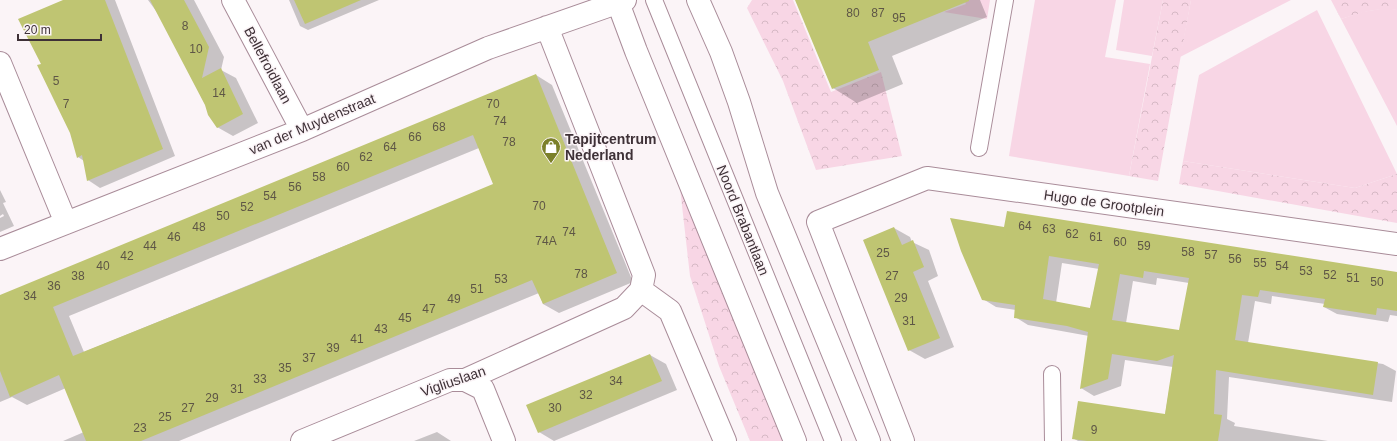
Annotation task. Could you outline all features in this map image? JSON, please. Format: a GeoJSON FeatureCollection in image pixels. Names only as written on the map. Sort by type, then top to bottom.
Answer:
{"type":"FeatureCollection","features":[{"type":"Feature","properties":{"kind":"street","name":"Bellefroidlaan"},"geometry":{"type":"LineString","coordinates":[[233,0],[302,130]]}},
{"type":"Feature","properties":{"kind":"street"},"geometry":{"type":"LineString","coordinates":[[698,0],[721,52],[739,102],[767,193],[869,441]]}},
{"type":"Feature","properties":{"kind":"street","name":"van der Muydenstraat"},"geometry":{"type":"LineString","coordinates":[[0,249],[302,130],[488,48],[620,1]]}},
{"type":"Feature","properties":{"kind":"street"},"geometry":{"type":"LineString","coordinates":[[620,1],[636,51],[795,441]]}},
{"type":"Feature","properties":{"kind":"street"},"geometry":{"type":"LineString","coordinates":[[547,27],[644,275],[641,290],[670,311],[725,441]]}},
{"type":"Feature","properties":{"kind":"street"},"geometry":{"type":"LineString","coordinates":[[0,64],[66,223]]}},
{"type":"Feature","properties":{"kind":"street","name":"Hugo de Grootplein"},"geometry":{"type":"LineString","coordinates":[[903,441],[818,222],[927,178],[1397,244]]}},
{"type":"Feature","properties":{"kind":"street","name":"Vigliuslaan"},"geometry":{"type":"LineString","coordinates":[[302,441],[450,380],[465,380],[624,308],[641,290]]}},
{"type":"Feature","properties":{"kind":"street"},"geometry":{"type":"LineString","coordinates":[[465,380],[483,389],[504,441]]}},
{"type":"Feature","properties":{"kind":"lane","name":"Noord Brabantlaan"},"geometry":{"type":"LineString","coordinates":[[654,0],[833,441]]}},
{"type":"Feature","properties":{"kind":"lane"},"geometry":{"type":"LineString","coordinates":[[979,148],[1005,0]]}},
{"type":"Feature","properties":{"kind":"lane"},"geometry":{"type":"LineString","coordinates":[[1052,374],[1053,441]]}},
{"type":"Feature","properties":{"kind":"green space"},"geometry":{"type":"Polygon","coordinates":[[[752,0],[793,0],[831,92],[881,72],[902,156],[816,170],[783,81],[747,8],[752,0]]]}},
{"type":"Feature","properties":{"kind":"green space"},"geometry":{"type":"Polygon","coordinates":[[[964,0],[990,0],[987,19],[944,12],[966,4],[964,0]]]}},
{"type":"Feature","properties":{"kind":"green space"},"geometry":{"type":"Polygon","coordinates":[[[1035,0],[1116,0],[1105,57],[1150,64],[1129,176],[1009,156],[1035,0]]]}},
{"type":"Feature","properties":{"kind":"green space"},"geometry":{"type":"Polygon","coordinates":[[[1124,0],[1163,0],[1152,56],[1116,50],[1124,0]]]}},
{"type":"Feature","properties":{"kind":"green space"},"geometry":{"type":"Polygon","coordinates":[[[1163,0],[1191,0],[1158,181],[1129,176],[1163,0]]]}},
{"type":"Feature","properties":{"kind":"green space"},"geometry":{"type":"Polygon","coordinates":[[[1191,0],[1291,0],[1180,57],[1191,0]]]}},
{"type":"Feature","properties":{"kind":"green space"},"geometry":{"type":"Polygon","coordinates":[[[1331,0],[1397,0],[1397,10],[1382,9],[1341,19],[1331,0]]]}},
{"type":"Feature","properties":{"kind":"green space"},"geometry":{"type":"Polygon","coordinates":[[[1386,8],[1397,10],[1397,126],[1341,19],[1362,12],[1386,8]]]}},
{"type":"Feature","properties":{"kind":"green space"},"geometry":{"type":"Polygon","coordinates":[[[1317,10],[1397,174],[1355,188],[1183,161],[1199,75],[1317,10]]]}},
{"type":"Feature","properties":{"kind":"green space"},"geometry":{"type":"Polygon","coordinates":[[[1183,161],[1355,188],[1397,174],[1397,223],[1179,184],[1183,161]]]}},
{"type":"Feature","properties":{"kind":"green space"},"geometry":{"type":"Polygon","coordinates":[[[680,188],[785,441],[750,441],[719,366],[690,276],[680,188]]]}},
{"type":"Feature","properties":{"kind":"building"},"geometry":{"type":"Polygon","coordinates":[[[63,0],[105,0],[163,149],[87,181],[82,155],[77,158],[70,133],[37,65],[41,64],[18,19],[63,0]]]}},
{"type":"Feature","properties":{"kind":"building"},"geometry":{"type":"Polygon","coordinates":[[[150,0],[184,0],[209,47],[202,78],[221,68],[243,114],[217,128],[208,115],[205,105],[150,0]]]}},
{"type":"Feature","properties":{"kind":"building"},"geometry":{"type":"Polygon","coordinates":[[[294,0],[361,0],[305,24],[294,0]]]}},
{"type":"Feature","properties":{"kind":"building"},"geometry":{"type":"Polygon","coordinates":[[[795,0],[969,1],[868,42],[879,70],[832,89],[795,0]]]}},
{"type":"Feature","properties":{"kind":"building"},"geometry":{"type":"Polygon","coordinates":[[[536,74],[617,273],[543,304],[532,280],[141,441],[86,441],[59,375],[10,397],[0,371],[0,295],[536,74]],[[473,135],[53,307],[73,356],[272,276],[493,184],[473,135]]]}},
{"type":"Feature","properties":{"kind":"building"},"geometry":{"type":"Polygon","coordinates":[[[1007,211],[1397,272],[1397,311],[1377,308],[1376,315],[1323,307],[1325,299],[1260,290],[1258,297],[1242,295],[1235,340],[1378,362],[1373,395],[1216,370],[1214,414],[1222,415],[1218,441],[1087,441],[1072,439],[1078,401],[1165,414],[1174,355],[1157,361],[1112,354],[1108,379],[1080,389],[1088,332],[1067,326],[1014,318],[1015,305],[982,300],[961,251],[950,218],[1004,227],[1007,211]],[[1049,256],[1043,299],[1090,308],[1099,264],[1049,256]],[[1144,271],[1143,278],[1120,274],[1112,320],[1179,330],[1189,278],[1144,271]]]}},
{"type":"Feature","properties":{"kind":"building"},"geometry":{"type":"Polygon","coordinates":[[[894,227],[902,245],[913,240],[924,267],[913,272],[940,338],[908,351],[863,240],[894,227]]]}},
{"type":"Feature","properties":{"kind":"building"},"geometry":{"type":"Polygon","coordinates":[[[650,354],[662,381],[538,433],[526,405],[650,354]]]}},
{"type":"Feature","properties":{"kind":"place","name":"Tapijtcentrum Nederland"},"geometry":{"type":"Point","coordinates":[551,164]}}]}
